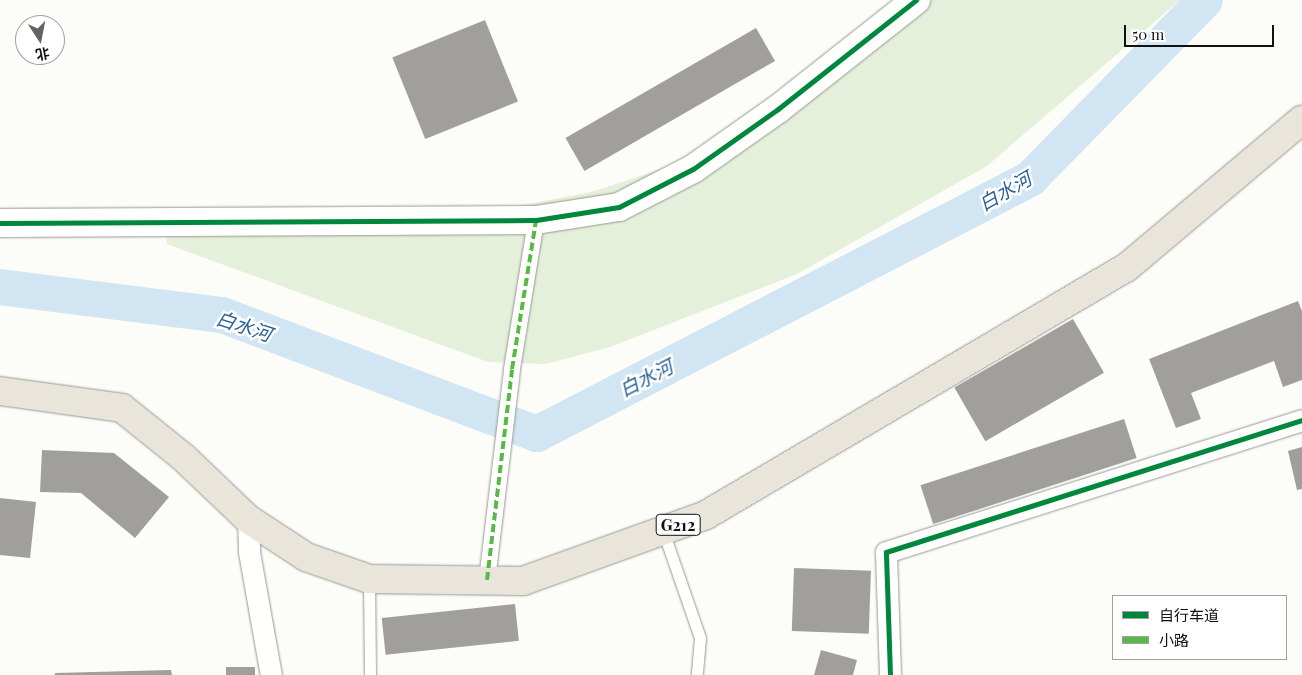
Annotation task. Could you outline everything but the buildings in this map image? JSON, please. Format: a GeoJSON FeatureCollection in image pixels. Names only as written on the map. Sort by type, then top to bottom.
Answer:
{"type":"FeatureCollection","features":[{"type":"Feature","properties":{"kind":"highway","name":"G212"},"geometry":{"type":"LineString","coordinates":[[0,391],[122,408],[183,457],[248,519],[306,557],[369,578],[488,569],[524,580],[706,515],[1126,268],[1302,120]]}},
{"type":"Feature","properties":{"kind":"street"},"geometry":{"type":"LineString","coordinates":[[0,223],[536,220],[618,207],[693,169],[778,109],[916,0]]}},
{"type":"Feature","properties":{"kind":"street"},"geometry":{"type":"LineString","coordinates":[[488,569],[512,369],[536,220]]}},
{"type":"Feature","properties":{"kind":"street"},"geometry":{"type":"LineString","coordinates":[[890,675],[886,552],[1302,420]]}},
{"type":"Feature","properties":{"kind":"street"},"geometry":{"type":"LineString","coordinates":[[248,519],[249,552],[271,675]]}},
{"type":"Feature","properties":{"kind":"lane"},"geometry":{"type":"LineString","coordinates":[[663,531],[700,638],[697,675]]}},
{"type":"Feature","properties":{"kind":"lane"},"geometry":{"type":"LineString","coordinates":[[369,578],[370,675]]}},
{"type":"Feature","properties":{"kind":"green space"},"geometry":{"type":"Polygon","coordinates":[[[925,0],[1180,0],[987,166],[797,274],[610,347],[546,364],[488,362],[167,244],[164,216],[466,216],[591,192],[680,163],[925,0]]]}},
{"type":"Feature","properties":{"kind":"waterway","name":"白水河"},"geometry":{"type":"LineString","coordinates":[[0,287],[222,315],[537,434],[1030,179],[1205,0]]}},
{"type":"Feature","properties":{"kind":"marked path"},"geometry":{"type":"LineString","coordinates":[[487,580],[512,369],[536,220]]}},
{"type":"Feature","properties":{"kind":"cycle path"},"geometry":{"type":"LineString","coordinates":[[0,223],[536,220],[619,207],[693,169],[778,109],[916,0]]}},
{"type":"Feature","properties":{"kind":"cycle path"},"geometry":{"type":"LineString","coordinates":[[890,675],[886,552],[1302,420]]}}]}
